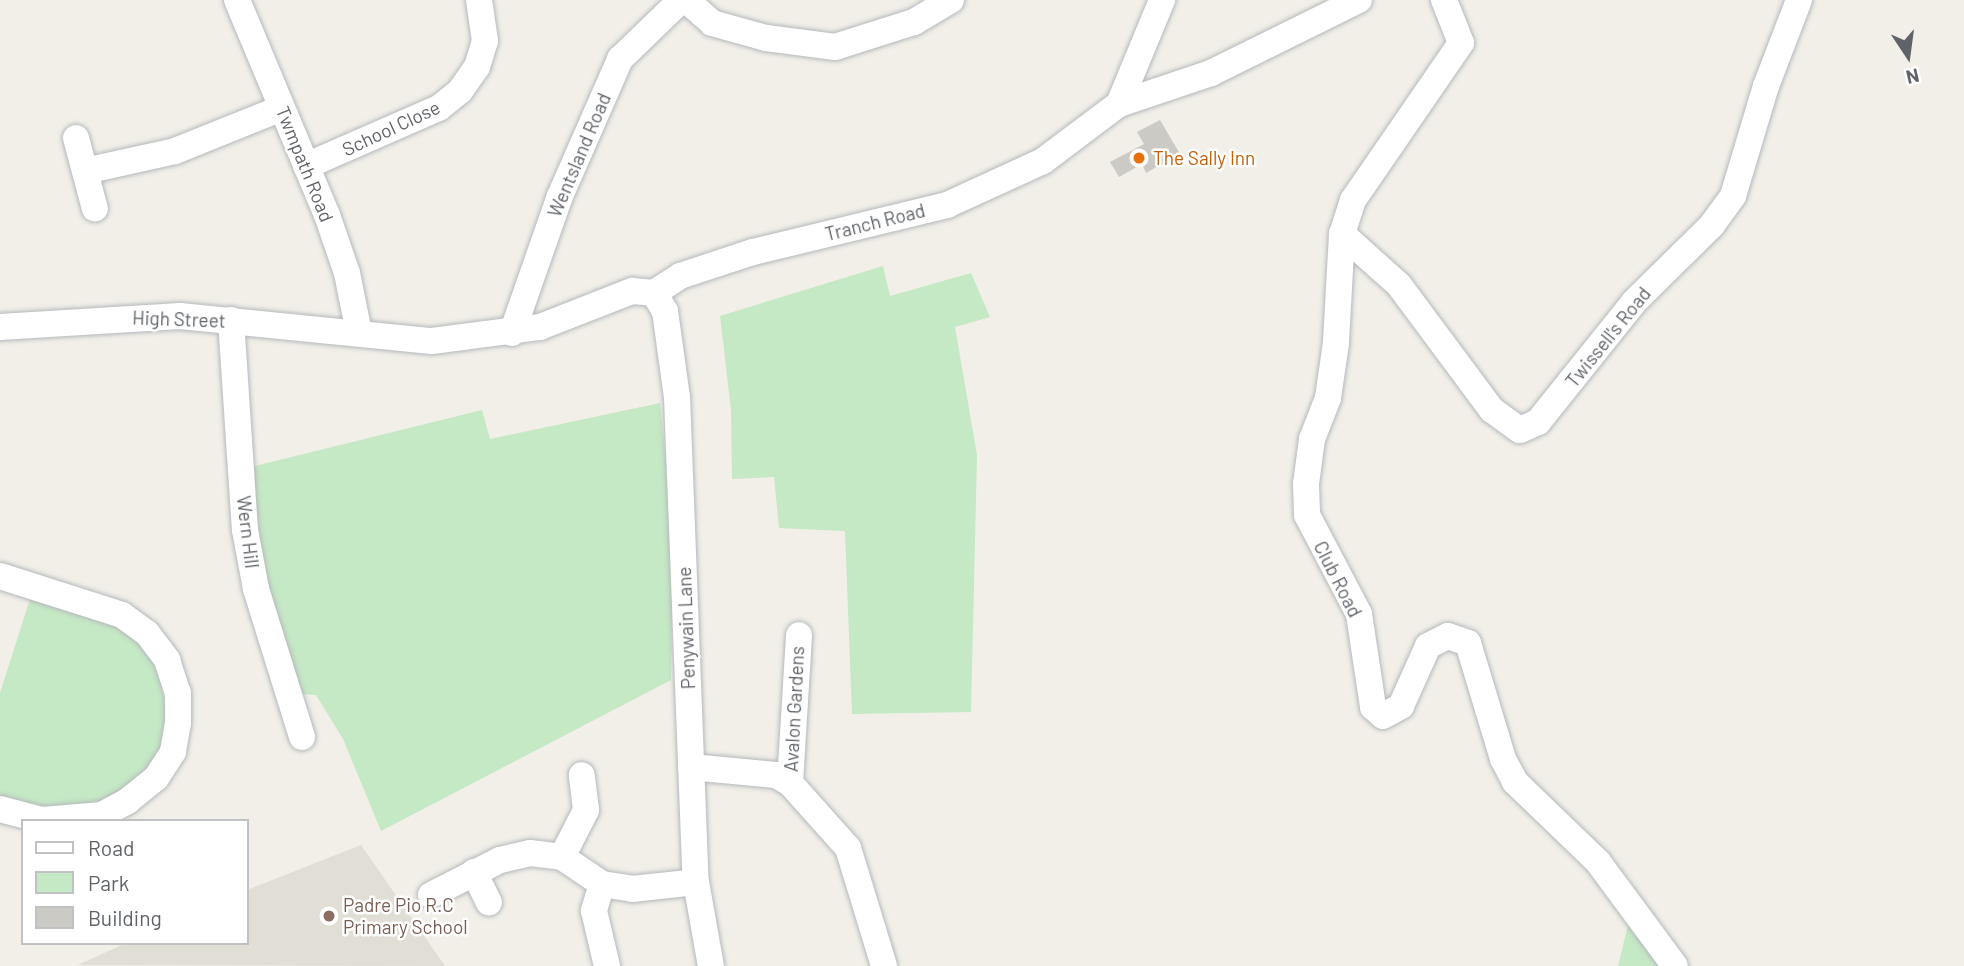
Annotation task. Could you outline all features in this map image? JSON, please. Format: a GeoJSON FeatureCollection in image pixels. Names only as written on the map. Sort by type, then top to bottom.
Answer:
{"type":"FeatureCollection","features":[{"type":"Feature","properties":{"kind":"street","name":"Twmpath Road"},"geometry":{"type":"LineString","coordinates":[[237,0],[347,273],[359,333]]}},
{"type":"Feature","properties":{"kind":"street","name":"School Close"},"geometry":{"type":"LineString","coordinates":[[306,166],[439,108],[460,91],[477,67],[485,41],[479,0]]}},
{"type":"Feature","properties":{"kind":"street"},"geometry":{"type":"LineString","coordinates":[[683,0],[712,23],[766,37],[835,47],[914,22],[951,0]]}},
{"type":"Feature","properties":{"kind":"street","name":"Wentsland Road"},"geometry":{"type":"LineString","coordinates":[[512,333],[560,196],[620,59],[683,0]]}},
{"type":"Feature","properties":{"kind":"street"},"geometry":{"type":"LineString","coordinates":[[1119,104],[1162,0]]}},
{"type":"Feature","properties":{"kind":"street","name":"Tranch Road"},"geometry":{"type":"LineString","coordinates":[[359,333],[432,341],[512,333],[632,291],[654,293],[680,276],[753,252],[947,205],[1042,161],[1119,104],[1211,74],[1359,0]]}},
{"type":"Feature","properties":{"kind":"street","name":"Club Road"},"geometry":{"type":"LineString","coordinates":[[1444,0],[1461,43],[1353,200],[1342,234],[1336,343],[1328,398],[1312,439],[1307,505],[1320,546],[1359,614],[1373,707],[1383,716],[1401,706],[1428,646],[1448,636],[1468,643],[1503,759],[1515,782],[1598,862],[1675,966]]}},
{"type":"Feature","properties":{"kind":"street","name":"Twissell's Road"},"geometry":{"type":"LineString","coordinates":[[1342,234],[1399,285],[1492,410],[1520,430],[1538,422],[1634,302],[1712,226],[1733,197],[1766,86],[1799,0]]}},
{"type":"Feature","properties":{"kind":"street"},"geometry":{"type":"LineString","coordinates":[[85,171],[174,151],[282,108]]}},
{"type":"Feature","properties":{"kind":"street"},"geometry":{"type":"LineString","coordinates":[[76,138],[94,209]]}},
{"type":"Feature","properties":{"kind":"street","name":"Penywain Lane"},"geometry":{"type":"LineString","coordinates":[[654,293],[665,312],[677,397],[696,882],[711,966]]}},
{"type":"Feature","properties":{"kind":"street","name":"High Street"},"geometry":{"type":"LineString","coordinates":[[0,327],[104,318],[231,320],[359,333]]}},
{"type":"Feature","properties":{"kind":"street","name":"Wern Hill"},"geometry":{"type":"LineString","coordinates":[[231,320],[246,530],[256,589],[302,737]]}},
{"type":"Feature","properties":{"kind":"street"},"geometry":{"type":"LineString","coordinates":[[0,576],[122,615],[147,633],[167,660],[178,693],[178,723],[173,752],[156,778],[128,802],[102,815],[54,819]]}},
{"type":"Feature","properties":{"kind":"street","name":"Avalon Gardens"},"geometry":{"type":"LineString","coordinates":[[790,783],[799,635]]}},
{"type":"Feature","properties":{"kind":"street","name":"Avalon Gardens"},"geometry":{"type":"LineString","coordinates":[[691,767],[776,775],[790,783],[848,848],[884,966]]}},
{"type":"Feature","properties":{"kind":"street"},"geometry":{"type":"LineString","coordinates":[[562,857],[586,810],[582,775]]}},
{"type":"Feature","properties":{"kind":"street"},"geometry":{"type":"LineString","coordinates":[[0,809],[38,819]]}},
{"type":"Feature","properties":{"kind":"street"},"geometry":{"type":"LineString","coordinates":[[431,895],[500,860],[530,853],[562,857],[602,884],[632,889],[696,882]]}},
{"type":"Feature","properties":{"kind":"street"},"geometry":{"type":"LineString","coordinates":[[474,872],[489,903]]}},
{"type":"Feature","properties":{"kind":"street"},"geometry":{"type":"LineString","coordinates":[[602,884],[594,911],[607,966]]}},
{"type":"Feature","properties":{"kind":"shaded area","name":"Padre Pio R.C Primary School"},"geometry":{"type":"Polygon","coordinates":[[[361,845],[445,966],[78,965],[122,945],[248,945],[248,890],[361,845]]]}},
{"type":"Feature","properties":{"kind":"green space"},"geometry":{"type":"Polygon","coordinates":[[[883,266],[890,296],[971,273],[990,317],[955,327],[977,455],[971,712],[852,714],[845,531],[779,528],[774,477],[732,479],[731,410],[720,316],[883,266]]]}},
{"type":"Feature","properties":{"kind":"green space"},"geometry":{"type":"Polygon","coordinates":[[[660,403],[673,533],[671,680],[381,831],[343,739],[316,695],[297,694],[267,592],[251,467],[482,410],[490,439],[660,403]]]}},
{"type":"Feature","properties":{"kind":"green space"},"geometry":{"type":"Polygon","coordinates":[[[31,596],[118,625],[156,660],[168,720],[160,754],[142,780],[99,807],[43,808],[0,797],[0,693],[31,596]]]}},
{"type":"Feature","properties":{"kind":"green space"},"geometry":{"type":"Polygon","coordinates":[[[1632,909],[1675,966],[1618,966],[1632,909]]]}},
{"type":"Feature","properties":{"kind":"building"},"geometry":{"type":"Polygon","coordinates":[[[1160,120],[1180,154],[1146,173],[1142,164],[1119,177],[1110,162],[1144,144],[1137,132],[1160,120]]]}},
{"type":"Feature","properties":{"kind":"place","name":"The Sally Inn"},"geometry":{"type":"Point","coordinates":[1139,158]}},
{"type":"Feature","properties":{"kind":"place","name":"Padre Pio R.C Primary School"},"geometry":{"type":"Point","coordinates":[329,916]}}]}
